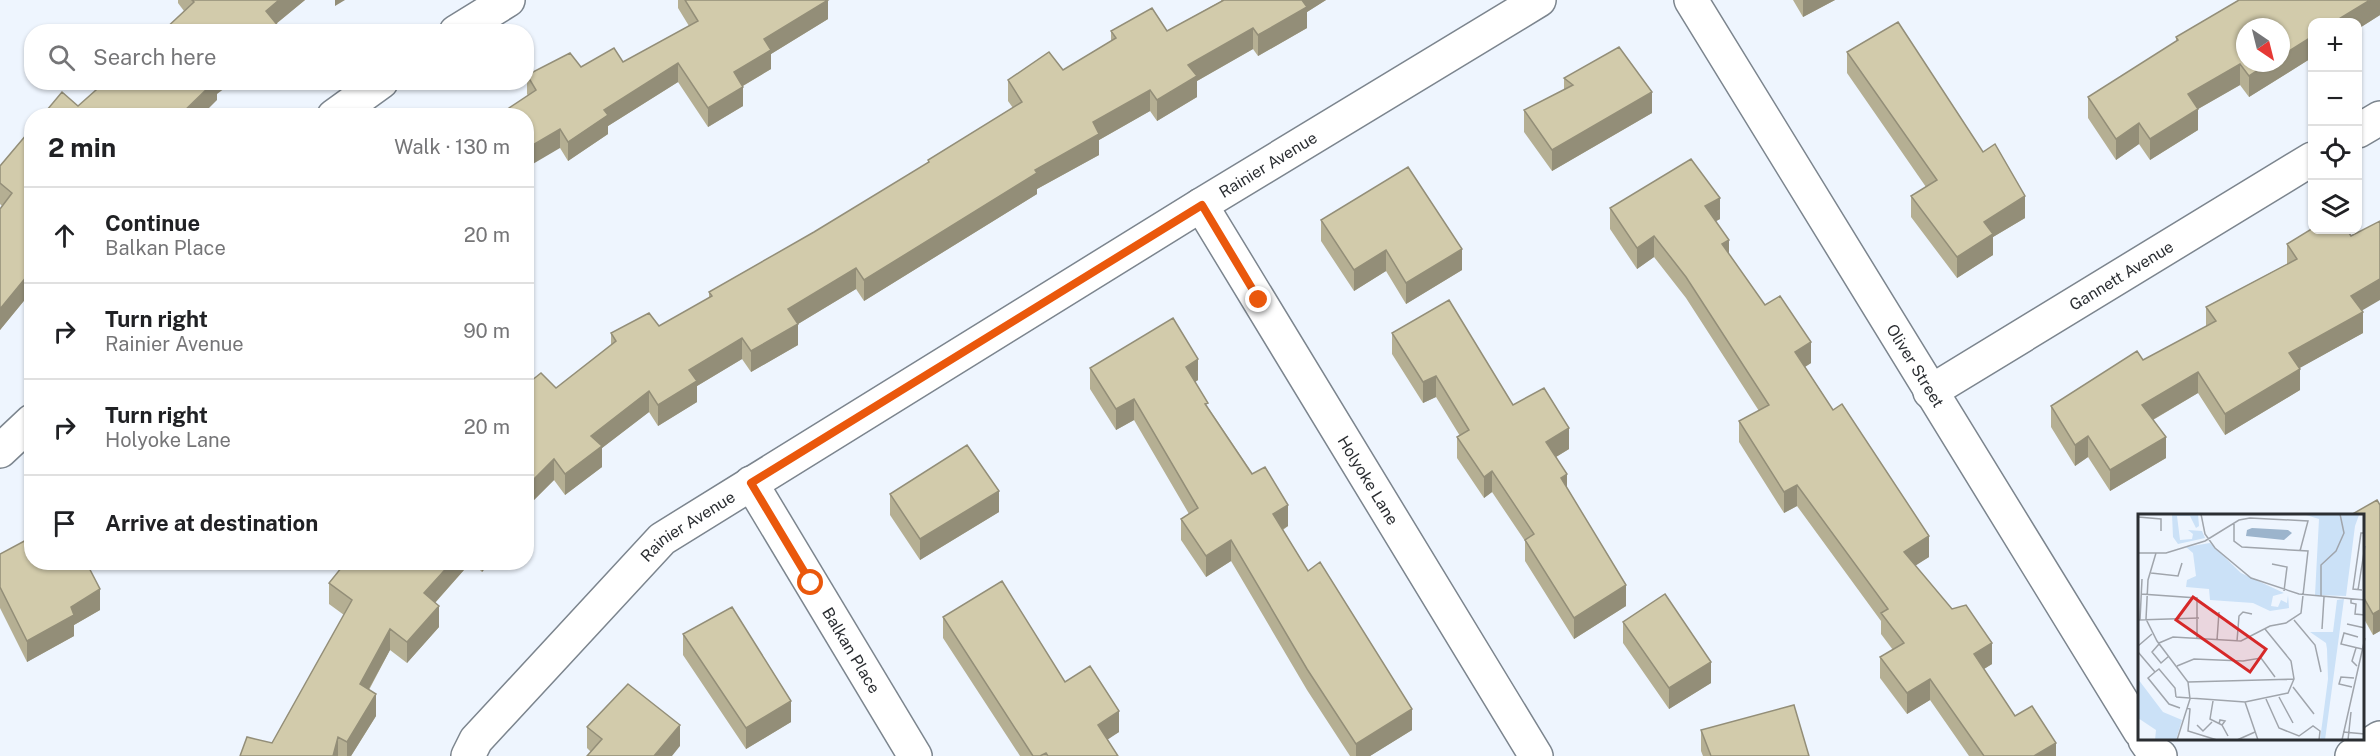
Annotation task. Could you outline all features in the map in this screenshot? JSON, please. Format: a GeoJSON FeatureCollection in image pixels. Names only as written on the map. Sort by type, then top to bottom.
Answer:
{"type":"FeatureCollection","features":[{"type":"Feature","properties":{"kind":"street"},"geometry":{"type":"LineString","coordinates":[[469,24],[508,0]]}},
{"type":"Feature","properties":{"kind":"street","name":"Rainier Avenue"},"geometry":{"type":"LineString","coordinates":[[468,756],[476,740],[662,539],[1202,205],[1539,0]]}},
{"type":"Feature","properties":{"kind":"street","name":"Oliver Street"},"geometry":{"type":"LineString","coordinates":[[1691,0],[2138,728]]}},
{"type":"Feature","properties":{"kind":"street"},"geometry":{"type":"LineString","coordinates":[[345,108],[370,90]]}},
{"type":"Feature","properties":{"kind":"street"},"geometry":{"type":"LineString","coordinates":[[2362,129],[2380,118]]}},
{"type":"Feature","properties":{"kind":"street","name":"Gannett Avenue"},"geometry":{"type":"LineString","coordinates":[[1930,392],[2308,162]]}},
{"type":"Feature","properties":{"kind":"street","name":"Holyoke Lane"},"geometry":{"type":"LineString","coordinates":[[1202,205],[1536,756]]}},
{"type":"Feature","properties":{"kind":"street"},"geometry":{"type":"LineString","coordinates":[[0,451],[24,428]]}},
{"type":"Feature","properties":{"kind":"street","name":"Balkan Place"},"geometry":{"type":"LineString","coordinates":[[751,483],[915,756]]}},
{"type":"Feature","properties":{"kind":"street"},"geometry":{"type":"LineString","coordinates":[[2352,756],[2380,738]]}},
{"type":"Feature","properties":{"kind":"street"},"geometry":{"type":"LineString","coordinates":[[2146,741],[2154,753],[2160,756]]}},
{"type":"Feature","properties":{"kind":"building"},"geometry":{"type":"Polygon","coordinates":[[[192,0],[279,0],[266,11],[277,24],[171,24],[194,2],[192,0]]]}},
{"type":"Feature","properties":{"kind":"building"},"geometry":{"type":"Polygon","coordinates":[[[685,0],[828,0],[764,39],[771,50],[734,72],[743,87],[708,108],[678,63],[604,110],[608,115],[568,142],[560,129],[534,144],[534,108],[509,108],[536,90],[534,71],[570,53],[581,67],[614,48],[623,62],[698,21],[685,0]]]}},
{"type":"Feature","properties":{"kind":"building"},"geometry":{"type":"Polygon","coordinates":[[[1224,0],[1302,0],[1307,7],[1258,35],[1253,28],[1188,65],[1197,76],[1157,100],[1150,90],[1093,122],[1099,134],[1035,170],[1037,173],[864,280],[856,268],[788,309],[798,324],[751,351],[742,338],[689,370],[697,381],[658,405],[649,391],[591,436],[602,446],[565,474],[554,459],[534,479],[534,379],[541,373],[556,388],[616,341],[611,333],[649,313],[659,326],[712,296],[709,292],[929,162],[928,160],[1022,102],[1008,80],[1049,52],[1063,70],[1116,38],[1111,31],[1152,8],[1167,31],[1224,0]]]}},
{"type":"Feature","properties":{"kind":"building"},"geometry":{"type":"Polygon","coordinates":[[[2239,0],[2370,0],[2341,18],[2308,18],[2308,39],[2290,50],[2290,18],[2236,18],[2236,66],[2188,94],[2198,109],[2150,139],[2139,123],[2116,139],[2088,97],[2178,40],[2176,37],[2239,0]]]}},
{"type":"Feature","properties":{"kind":"building"},"geometry":{"type":"Polygon","coordinates":[[[1898,22],[1983,152],[1995,144],[2025,196],[1984,222],[1993,234],[1957,257],[1911,196],[1937,180],[1847,52],[1898,22]]]}},
{"type":"Feature","properties":{"kind":"building"},"geometry":{"type":"Polygon","coordinates":[[[1619,47],[1652,92],[1552,150],[1524,110],[1573,85],[1564,78],[1619,47]]]}},
{"type":"Feature","properties":{"kind":"building"},"geometry":{"type":"Polygon","coordinates":[[[96,90],[206,90],[187,108],[49,108],[62,92],[78,106],[96,90]]]}},
{"type":"Feature","properties":{"kind":"building"},"geometry":{"type":"Polygon","coordinates":[[[24,138],[24,280],[0,309],[0,209],[12,193],[0,183],[0,166],[24,138]]]}},
{"type":"Feature","properties":{"kind":"building"},"geometry":{"type":"Polygon","coordinates":[[[1691,159],[1720,198],[1705,206],[1729,240],[1722,244],[1765,305],[1780,296],[1811,342],[1795,352],[1833,410],[1842,404],[1929,536],[1904,552],[1952,609],[1966,605],[1992,643],[1974,654],[2015,716],[2032,706],[2056,743],[2034,756],[1984,756],[1930,679],[1907,693],[1880,657],[1904,643],[1881,613],[1888,609],[1797,485],[1784,492],[1739,421],[1769,405],[1686,277],[1654,236],[1637,248],[1610,208],[1691,159]]]}},
{"type":"Feature","properties":{"kind":"building"},"geometry":{"type":"Polygon","coordinates":[[[1408,167],[1462,249],[1406,283],[1386,250],[1354,270],[1321,220],[1408,167]]]}},
{"type":"Feature","properties":{"kind":"building"},"geometry":{"type":"Polygon","coordinates":[[[2380,221],[2380,279],[2351,296],[2363,312],[2289,353],[2300,369],[2225,414],[2198,372],[2142,405],[2166,437],[2110,470],[2088,436],[2075,445],[2051,406],[2137,351],[2143,360],[2216,321],[2206,307],[2297,259],[2287,244],[2308,231],[2308,234],[2350,234],[2351,236],[2362,234],[2362,230],[2380,221]]]}},
{"type":"Feature","properties":{"kind":"building"},"geometry":{"type":"Polygon","coordinates":[[[1449,300],[1513,405],[1544,388],[1569,428],[1546,442],[1567,474],[1561,478],[1626,585],[1574,618],[1525,540],[1534,534],[1492,471],[1484,477],[1457,437],[1469,430],[1436,376],[1423,382],[1392,333],[1449,300]]]}},
{"type":"Feature","properties":{"kind":"building"},"geometry":{"type":"Polygon","coordinates":[[[1173,318],[1198,359],[1186,367],[1208,403],[1205,404],[1252,474],[1265,467],[1288,505],[1273,514],[1308,571],[1320,562],[1412,709],[1356,744],[1307,669],[1231,540],[1206,556],[1181,519],[1198,508],[1134,399],[1116,409],[1090,368],[1173,318]]]}},
{"type":"Feature","properties":{"kind":"building"},"geometry":{"type":"Polygon","coordinates":[[[967,445],[999,491],[920,539],[890,494],[967,445]]]}},
{"type":"Feature","properties":{"kind":"building"},"geometry":{"type":"Polygon","coordinates":[[[2377,500],[2380,505],[2380,610],[2373,614],[2365,600],[2365,514],[2352,514],[2377,500]]]}},
{"type":"Feature","properties":{"kind":"building"},"geometry":{"type":"Polygon","coordinates":[[[24,541],[24,570],[90,570],[100,589],[71,607],[74,615],[27,641],[0,587],[0,554],[24,541]]]}},
{"type":"Feature","properties":{"kind":"building"},"geometry":{"type":"Polygon","coordinates":[[[340,570],[445,570],[424,593],[439,606],[407,642],[390,629],[360,684],[376,694],[347,742],[338,737],[333,756],[240,756],[247,737],[272,743],[352,600],[329,583],[340,570]]]}},
{"type":"Feature","properties":{"kind":"building"},"geometry":{"type":"Polygon","coordinates":[[[1002,581],[1065,682],[1090,666],[1119,711],[1098,725],[1118,756],[1048,756],[1046,753],[1033,756],[943,617],[1002,581]]]}},
{"type":"Feature","properties":{"kind":"building"},"geometry":{"type":"Polygon","coordinates":[[[1665,594],[1711,662],[1669,688],[1623,622],[1665,594]]]}},
{"type":"Feature","properties":{"kind":"building"},"geometry":{"type":"Polygon","coordinates":[[[732,607],[791,701],[746,728],[683,634],[732,607]]]}},
{"type":"Feature","properties":{"kind":"building"},"geometry":{"type":"Polygon","coordinates":[[[628,684],[680,725],[654,756],[587,756],[602,739],[587,727],[628,684]]]}},
{"type":"Feature","properties":{"kind":"building"},"geometry":{"type":"Polygon","coordinates":[[[1794,705],[1809,756],[1711,756],[1701,730],[1794,705]]]}},
{"type":"Feature","properties":{"kind":"route"},"geometry":{"type":"LineString","coordinates":[[811,583],[751,483],[1202,205],[1259,300]]}}]}
